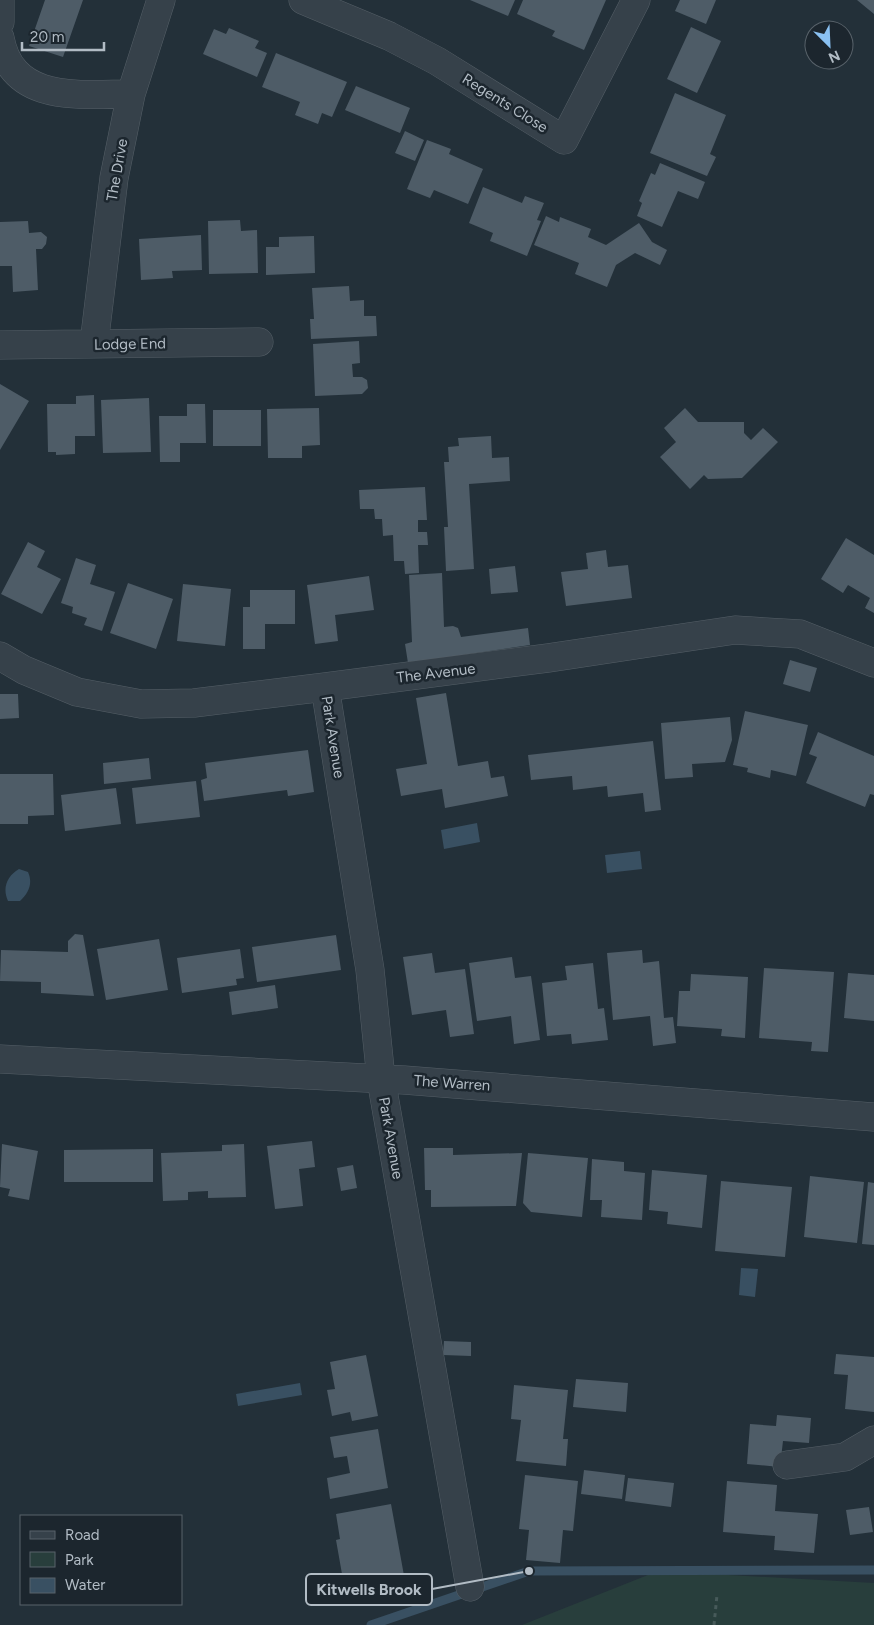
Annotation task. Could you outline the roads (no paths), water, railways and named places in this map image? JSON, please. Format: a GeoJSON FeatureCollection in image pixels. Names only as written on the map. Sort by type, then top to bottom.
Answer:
{"type":"FeatureCollection","features":[{"type":"Feature","properties":{"kind":"street"},"geometry":{"type":"LineString","coordinates":[[0,0],[0,22]]}},
{"type":"Feature","properties":{"kind":"street","name":"The Drive"},"geometry":{"type":"LineString","coordinates":[[94,344],[114,178],[131,94],[161,0]]}},
{"type":"Feature","properties":{"kind":"street","name":"Regents Close"},"geometry":{"type":"LineString","coordinates":[[303,0],[389,36],[436,60],[564,140],[636,0]]}},
{"type":"Feature","properties":{"kind":"street"},"geometry":{"type":"LineString","coordinates":[[0,38],[2,51],[13,72],[34,86],[61,94],[131,94]]}},
{"type":"Feature","properties":{"kind":"street","name":"Lodge End"},"geometry":{"type":"LineString","coordinates":[[0,345],[259,342]]}},
{"type":"Feature","properties":{"kind":"street","name":"The Avenue"},"geometry":{"type":"LineString","coordinates":[[0,656],[24,670],[76,692],[141,704],[194,703],[325,687],[548,658],[736,630],[800,634],[874,663]]}},
{"type":"Feature","properties":{"kind":"street","name":"Park Avenue"},"geometry":{"type":"LineString","coordinates":[[325,687],[370,970],[381,1079],[470,1587]]}},
{"type":"Feature","properties":{"kind":"street","name":"The Warren"},"geometry":{"type":"LineString","coordinates":[[0,1059],[381,1079],[874,1117]]}},
{"type":"Feature","properties":{"kind":"street"},"geometry":{"type":"LineString","coordinates":[[787,1465],[846,1457],[874,1440]]}},
{"type":"Feature","properties":{"kind":"water"},"geometry":{"type":"Polygon","coordinates":[[[477,823],[480,842],[444,849],[441,830],[477,823]]]}},
{"type":"Feature","properties":{"kind":"water"},"geometry":{"type":"Polygon","coordinates":[[[640,851],[642,869],[607,873],[605,855],[640,851]]]}},
{"type":"Feature","properties":{"kind":"water"},"geometry":{"type":"Polygon","coordinates":[[[19,869],[28,872],[29,888],[26,895],[20,901],[8,901],[5,891],[7,883],[11,875],[19,869]]]}},
{"type":"Feature","properties":{"kind":"water"},"geometry":{"type":"Polygon","coordinates":[[[741,1268],[758,1269],[755,1297],[739,1295],[741,1268]]]}},
{"type":"Feature","properties":{"kind":"water"},"geometry":{"type":"Polygon","coordinates":[[[300,1383],[302,1395],[238,1406],[236,1394],[300,1383]]]}},
{"type":"Feature","properties":{"kind":"waterway"},"geometry":{"type":"LineString","coordinates":[[371,1625],[529,1571],[874,1570]]}},
{"type":"Feature","properties":{"kind":"place","name":"Kitwells Brook"},"geometry":{"type":"Point","coordinates":[529,1571]}}]}
